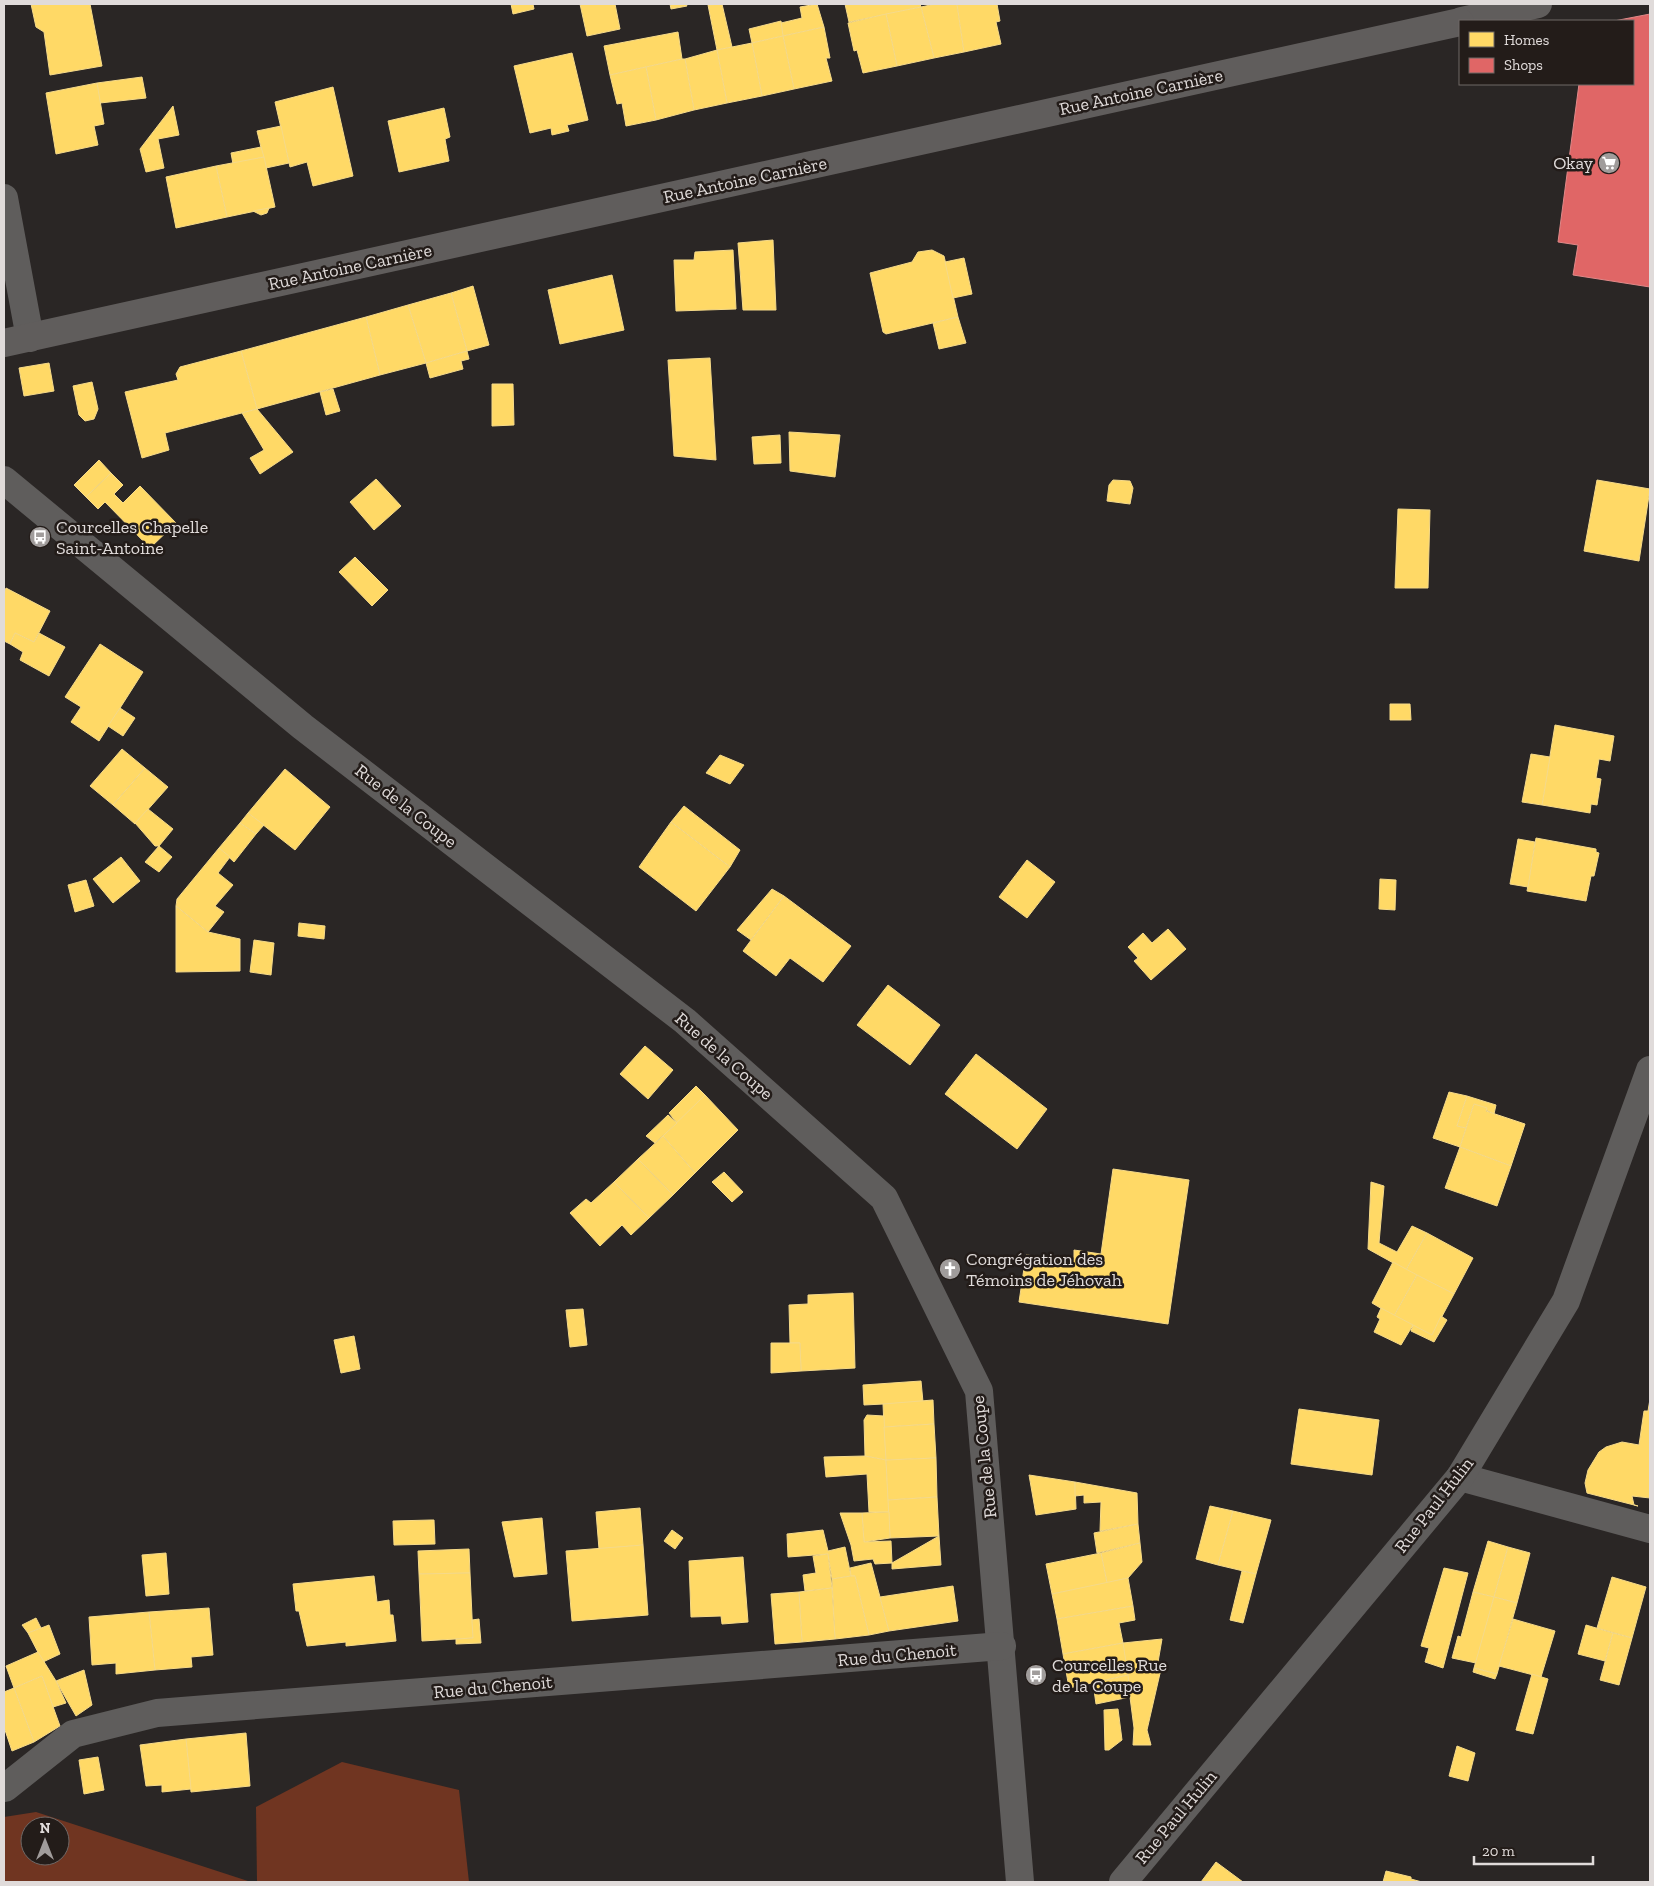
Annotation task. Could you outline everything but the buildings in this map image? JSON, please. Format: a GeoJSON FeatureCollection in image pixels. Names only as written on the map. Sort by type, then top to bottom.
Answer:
{"type":"FeatureCollection","features":[{"type":"Feature","properties":{"kind":"main road","name":"Rue Antoine Carnière"},"geometry":{"type":"LineString","coordinates":[[1466,20],[1538,4]]}},
{"type":"Feature","properties":{"kind":"main road","name":"Rue Antoine Carnière"},"geometry":{"type":"LineString","coordinates":[[4,343],[1459,21]]}},
{"type":"Feature","properties":{"kind":"street"},"geometry":{"type":"LineString","coordinates":[[4,198],[30,338]]}},
{"type":"Feature","properties":{"kind":"street","name":"Rue de la Coupe"},"geometry":{"type":"LineString","coordinates":[[4,480],[303,727],[685,1021],[884,1198],[979,1391],[1002,1646],[1020,1882]]}},
{"type":"Feature","properties":{"kind":"street","name":"Rue Paul Hulin"},"geometry":{"type":"LineString","coordinates":[[1123,1882],[1460,1477],[1566,1301],[1650,1070]]}},
{"type":"Feature","properties":{"kind":"street"},"geometry":{"type":"LineString","coordinates":[[1460,1477],[1650,1529]]}},
{"type":"Feature","properties":{"kind":"street","name":"Rue du Chenoit"},"geometry":{"type":"LineString","coordinates":[[5,1788],[73,1734],[157,1713],[1002,1646]]}},
{"type":"Feature","properties":{"kind":"shaded area"},"geometry":{"type":"Polygon","coordinates":[[[342,1762],[459,1790],[469,1882],[257,1882],[256,1807],[342,1762]]]}},
{"type":"Feature","properties":{"kind":"shaded area"},"geometry":{"type":"Polygon","coordinates":[[[36,1812],[48,1816],[20,1816],[20,1866],[70,1866],[70,1823],[251,1882],[4,1882],[4,1817],[36,1812]]]}},
{"type":"Feature","properties":{"kind":"place","name":"Okay"},"geometry":{"type":"Point","coordinates":[1609,163]}},
{"type":"Feature","properties":{"kind":"place","name":"Courcelles Chapelle Saint-Antoine"},"geometry":{"type":"Point","coordinates":[40,537]}},
{"type":"Feature","properties":{"kind":"place","name":"Congrégation des Témoins de Jéhovah"},"geometry":{"type":"Point","coordinates":[950,1269]}},
{"type":"Feature","properties":{"kind":"place","name":"Courcelles Rue de la Coupe"},"geometry":{"type":"Point","coordinates":[1036,1675]}}]}
